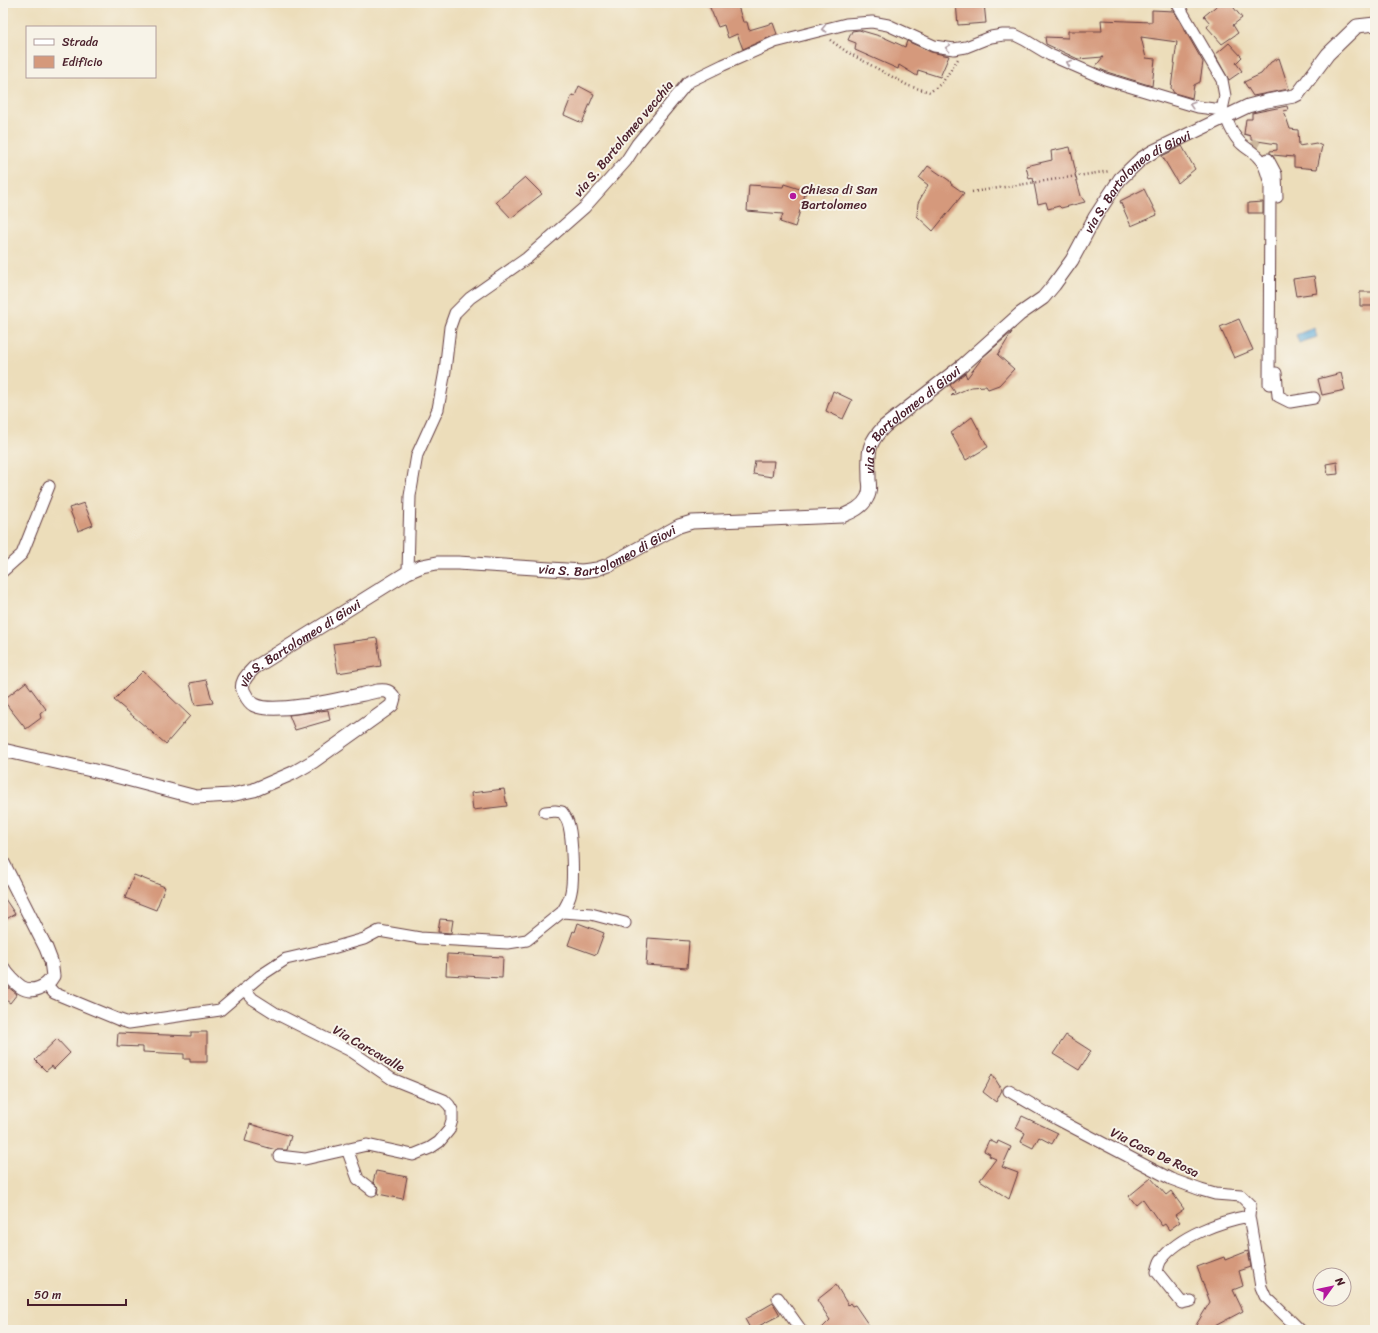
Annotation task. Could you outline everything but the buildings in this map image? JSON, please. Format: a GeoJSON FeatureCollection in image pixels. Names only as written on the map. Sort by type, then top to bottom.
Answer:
{"type":"FeatureCollection","features":[{"type":"Feature","properties":{"kind":"street"},"geometry":{"type":"LineString","coordinates":[[1177,3],[1222,80],[1231,131],[1239,141],[1258,156],[1263,162],[1270,184],[1269,384]]}},
{"type":"Feature","properties":{"kind":"street","name":"via S. Bartolomeo vecchia"},"geometry":{"type":"LineString","coordinates":[[408,572],[410,496],[417,455],[438,409],[445,372],[450,327],[455,313],[470,298],[527,258],[585,207],[626,161],[637,144],[688,82],[775,42],[846,24],[872,22],[888,25],[934,46],[954,49],[966,48],[991,37],[1015,35],[1050,55],[1104,79],[1198,108],[1227,114]]}},
{"type":"Feature","properties":{"kind":"street","name":"via S. Bartolomeo di Giovi"},"geometry":{"type":"LineString","coordinates":[[3,750],[111,775],[196,797],[231,795],[254,790],[293,773],[314,761],[387,709],[392,705],[394,698],[391,693],[385,690],[378,690],[290,708],[264,708],[250,702],[243,692],[243,684],[246,676],[254,668],[408,572],[422,566],[437,563],[582,571],[597,569],[608,565],[679,526],[692,522],[842,516],[853,511],[868,498],[870,490],[868,457],[871,444],[876,435],[885,426],[963,365],[1020,314],[1043,298],[1072,260],[1111,191],[1130,168],[1154,151],[1227,114],[1248,106],[1298,94],[1328,54],[1358,26],[1375,24]]}},
{"type":"Feature","properties":{"kind":"street"},"geometry":{"type":"LineString","coordinates":[[1227,114],[1241,135],[1262,151],[1276,174],[1276,383],[1278,396],[1290,402],[1314,398]]}},
{"type":"Feature","properties":{"kind":"street"},"geometry":{"type":"LineString","coordinates":[[3,571],[22,554],[49,486]]}},
{"type":"Feature","properties":{"kind":"street"},"geometry":{"type":"LineString","coordinates":[[47,985],[54,993],[129,1023],[220,1010],[260,976],[286,959],[364,939],[379,931],[420,938],[508,943],[527,940],[562,912],[567,905],[572,892],[570,827],[562,812],[545,812]]}},
{"type":"Feature","properties":{"kind":"street"},"geometry":{"type":"LineString","coordinates":[[3,863],[46,948],[51,961],[53,976],[47,985],[33,990],[23,988],[12,979],[3,968]]}},
{"type":"Feature","properties":{"kind":"street"},"geometry":{"type":"LineString","coordinates":[[562,912],[590,914],[625,923]]}},
{"type":"Feature","properties":{"kind":"street","name":"Via Carcavalle"},"geometry":{"type":"LineString","coordinates":[[244,989],[253,999],[275,1013],[351,1050],[392,1079],[444,1100],[452,1110],[452,1120],[449,1130],[439,1142],[430,1148],[413,1155],[367,1145],[305,1159],[279,1156]]}},
{"type":"Feature","properties":{"kind":"street","name":"Via Casa De Rosa"},"geometry":{"type":"LineString","coordinates":[[1009,1091],[1057,1119],[1171,1179],[1215,1194],[1241,1196],[1250,1204],[1249,1216],[1261,1287],[1265,1296],[1300,1330]]}},
{"type":"Feature","properties":{"kind":"street"},"geometry":{"type":"LineString","coordinates":[[347,1149],[358,1179],[372,1190]]}},
{"type":"Feature","properties":{"kind":"street"},"geometry":{"type":"LineString","coordinates":[[1191,1301],[1182,1303],[1157,1272],[1160,1261],[1174,1248],[1196,1233],[1230,1220],[1249,1216]]}},
{"type":"Feature","properties":{"kind":"street"},"geometry":{"type":"LineString","coordinates":[[778,1298],[801,1330]]}},
{"type":"Feature","properties":{"kind":"path"},"geometry":{"type":"LineString","coordinates":[[816,31],[847,52],[909,86],[930,92],[942,83],[966,48]]}},
{"type":"Feature","properties":{"kind":"path"},"geometry":{"type":"LineString","coordinates":[[972,192],[1130,168]]}},
{"type":"Feature","properties":{"kind":"water"},"geometry":{"type":"Polygon","coordinates":[[[1314,328],[1317,337],[1299,343],[1296,335],[1314,328]]]}},
{"type":"Feature","properties":{"kind":"tunnel"},"geometry":{"type":"LineString","coordinates":[[1251,143],[1258,147]]}},
{"type":"Feature","properties":{"kind":"place","name":"Chiesa di San Bartolomeo"},"geometry":{"type":"Point","coordinates":[793,196]}}]}
